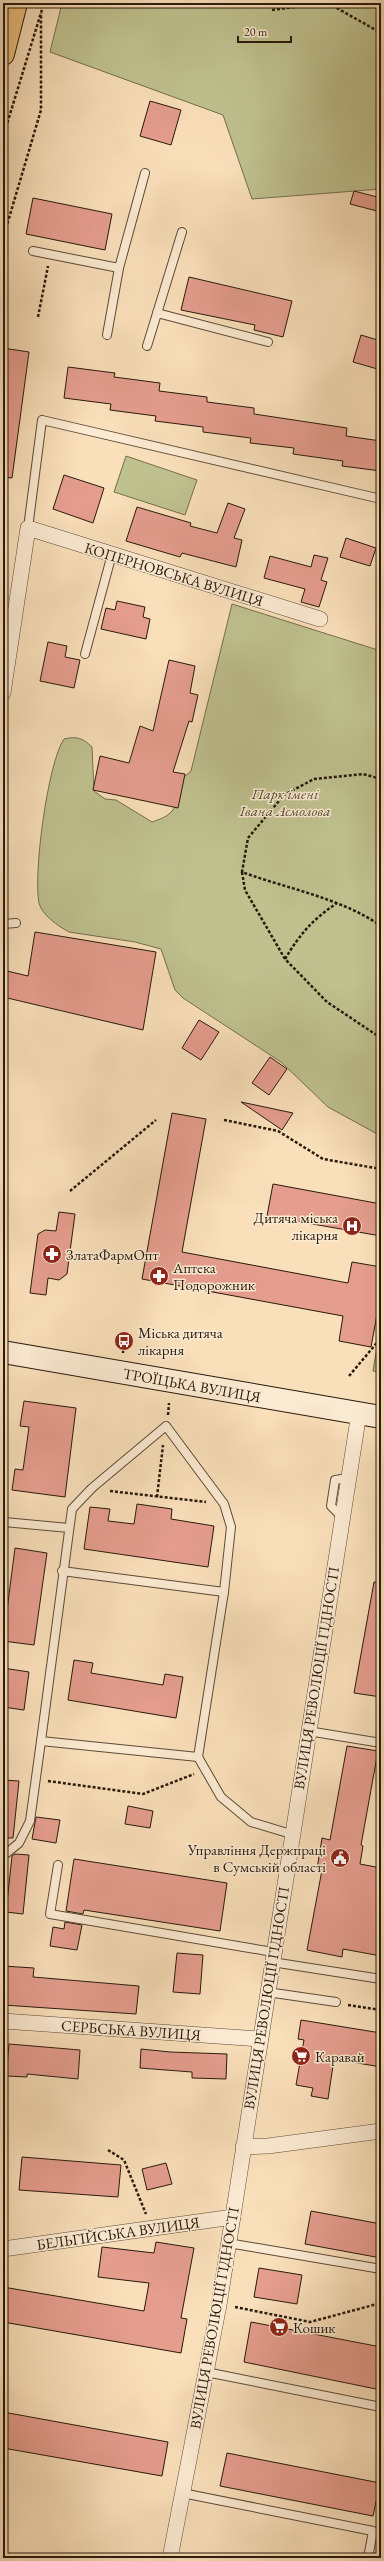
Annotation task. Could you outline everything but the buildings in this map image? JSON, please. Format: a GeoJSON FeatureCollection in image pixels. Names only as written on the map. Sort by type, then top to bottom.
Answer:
{"type":"FeatureCollection","features":[{"type":"Feature","properties":{"kind":"main road"},"geometry":{"type":"LineString","coordinates":[[3,54],[16,3]]}},
{"type":"Feature","properties":{"kind":"main road","name":"ТРОЇЦЬКА ВУЛИЦЯ"},"geometry":{"type":"LineString","coordinates":[[3,1352],[381,1417]]}},
{"type":"Feature","properties":{"kind":"street","name":"КОПЕРНОВСЬКА ВУЛИЦЯ"},"geometry":{"type":"LineString","coordinates":[[28,528],[320,619]]}},
{"type":"Feature","properties":{"kind":"street"},"geometry":{"type":"LineString","coordinates":[[3,693],[28,528]]}},
{"type":"Feature","properties":{"kind":"street","name":"ВУЛИЦЯ РЕВОЛЮЦІЇ ГІДНОСТІ"},"geometry":{"type":"LineString","coordinates":[[170,2558],[206,2372],[233,2218],[291,1834],[359,1413]]}},
{"type":"Feature","properties":{"kind":"street","name":"СЕРБСЬКА ВУЛИЦЯ"},"geometry":{"type":"LineString","coordinates":[[3,2022],[260,2038]]}},
{"type":"Feature","properties":{"kind":"street"},"geometry":{"type":"LineString","coordinates":[[243,2147],[268,2146],[381,2131]]}},
{"type":"Feature","properties":{"kind":"street","name":"БЕЛЬГІЙСЬКА ВУЛИЦЯ"},"geometry":{"type":"LineString","coordinates":[[3,2249],[233,2218]]}},
{"type":"Feature","properties":{"kind":"lane"},"geometry":{"type":"LineString","coordinates":[[107,335],[119,268],[145,173]]}},
{"type":"Feature","properties":{"kind":"lane"},"geometry":{"type":"LineString","coordinates":[[147,346],[182,232]]}},
{"type":"Feature","properties":{"kind":"lane"},"geometry":{"type":"LineString","coordinates":[[33,251],[119,268]]}},
{"type":"Feature","properties":{"kind":"lane"},"geometry":{"type":"LineString","coordinates":[[157,313],[268,342]]}},
{"type":"Feature","properties":{"kind":"lane"},"geometry":{"type":"LineString","coordinates":[[28,528],[42,420],[381,500]]}},
{"type":"Feature","properties":{"kind":"lane"},"geometry":{"type":"LineString","coordinates":[[86,654],[112,554]]}},
{"type":"Feature","properties":{"kind":"lane"},"geometry":{"type":"LineString","coordinates":[[3,924],[16,924]]}},
{"type":"Feature","properties":{"kind":"lane"},"geometry":{"type":"LineString","coordinates":[[3,1856],[19,1843],[30,1821],[62,1571],[72,1509],[92,1488],[166,1426],[224,1504],[231,1527],[224,1592],[198,1757],[221,1797],[251,1822],[291,1834]]}},
{"type":"Feature","properties":{"kind":"lane"},"geometry":{"type":"LineString","coordinates":[[4,1522],[69,1528]]}},
{"type":"Feature","properties":{"kind":"lane"},"geometry":{"type":"LineString","coordinates":[[62,1571],[224,1592]]}},
{"type":"Feature","properties":{"kind":"lane"},"geometry":{"type":"LineString","coordinates":[[308,1731],[381,1743]]}},
{"type":"Feature","properties":{"kind":"lane"},"geometry":{"type":"LineString","coordinates":[[41,1741],[198,1757]]}},
{"type":"Feature","properties":{"kind":"lane"},"geometry":{"type":"LineString","coordinates":[[58,1865],[50,1914],[381,1979]]}},
{"type":"Feature","properties":{"kind":"lane"},"geometry":{"type":"LineString","coordinates":[[267,1992],[336,2002]]}},
{"type":"Feature","properties":{"kind":"lane"},"geometry":{"type":"LineString","coordinates":[[228,2243],[381,2269]]}},
{"type":"Feature","properties":{"kind":"lane"},"geometry":{"type":"LineString","coordinates":[[206,2372],[381,2407]]}},
{"type":"Feature","properties":{"kind":"lane"},"geometry":{"type":"LineString","coordinates":[[182,2493],[373,2531],[368,2558]]}},
{"type":"Feature","properties":{"kind":"path"},"geometry":{"type":"LineString","coordinates":[[3,137],[44,3]]}},
{"type":"Feature","properties":{"kind":"path"},"geometry":{"type":"LineString","coordinates":[[272,10],[302,6],[308,3]]}},
{"type":"Feature","properties":{"kind":"path"},"geometry":{"type":"LineString","coordinates":[[328,3],[381,33]]}},
{"type":"Feature","properties":{"kind":"path"},"geometry":{"type":"LineString","coordinates":[[3,248],[4,235],[41,110],[41,13]]}},
{"type":"Feature","properties":{"kind":"path"},"geometry":{"type":"LineString","coordinates":[[38,317],[50,254]]}},
{"type":"Feature","properties":{"kind":"path"},"geometry":{"type":"LineString","coordinates":[[3,311],[4,307]]}},
{"type":"Feature","properties":{"kind":"path"},"geometry":{"type":"LineString","coordinates":[[381,779],[364,774],[314,779],[284,795],[248,838],[242,872],[245,890],[285,959],[327,1002],[381,1038]]}},
{"type":"Feature","properties":{"kind":"path"},"geometry":{"type":"LineString","coordinates":[[242,872],[337,903],[365,915],[381,926]]}},
{"type":"Feature","properties":{"kind":"path"},"geometry":{"type":"LineString","coordinates":[[285,959],[298,937],[315,917],[337,903]]}},
{"type":"Feature","properties":{"kind":"path"},"geometry":{"type":"LineString","coordinates":[[70,1191],[156,1120]]}},
{"type":"Feature","properties":{"kind":"path"},"geometry":{"type":"LineString","coordinates":[[224,1120],[278,1131],[323,1159],[381,1169]]}},
{"type":"Feature","properties":{"kind":"path"},"geometry":{"type":"LineString","coordinates":[[349,1376],[381,1338]]}},
{"type":"Feature","properties":{"kind":"path"},"geometry":{"type":"LineString","coordinates":[[157,1497],[169,1403]]}},
{"type":"Feature","properties":{"kind":"path"},"geometry":{"type":"LineString","coordinates":[[92,1488],[224,1504]]}},
{"type":"Feature","properties":{"kind":"path"},"geometry":{"type":"LineString","coordinates":[[36,1779],[143,1794],[205,1769]]}},
{"type":"Feature","properties":{"kind":"path"},"geometry":{"type":"LineString","coordinates":[[336,2002],[381,2010]]}},
{"type":"Feature","properties":{"kind":"path"},"geometry":{"type":"LineString","coordinates":[[108,2150],[124,2160],[134,2189],[153,2228]]}},
{"type":"Feature","properties":{"kind":"path"},"geometry":{"type":"LineString","coordinates":[[218,2305],[310,2322],[381,2303]]}},
{"type":"Feature","properties":{"kind":"green space"},"geometry":{"type":"Polygon","coordinates":[[[62,3],[381,3],[381,189],[252,199],[223,115],[50,52],[62,3]]]}},
{"type":"Feature","properties":{"kind":"green space"},"geometry":{"type":"Polygon","coordinates":[[[126,456],[197,480],[185,515],[114,492],[126,456]]]}},
{"type":"Feature","properties":{"kind":"green space","name":"Парк імені Івана Асмолова"},"geometry":{"type":"Polygon","coordinates":[[[232,604],[381,651],[381,1136],[328,1107],[281,1062],[183,998],[175,990],[161,949],[135,942],[69,932],[47,916],[43,912],[39,903],[38,868],[43,818],[52,770],[58,751],[64,739],[80,738],[92,747],[94,791],[105,799],[116,800],[152,822],[166,816],[171,812],[176,803],[179,781],[191,771],[232,604]]]}},
{"type":"Feature","properties":{"kind":"green space"},"geometry":{"type":"Polygon","coordinates":[[[381,1322],[381,1372],[373,1371],[381,1322]]]}},
{"type":"Feature","properties":{"kind":"place","name":"Дитяча міська лікарня"},"geometry":{"type":"Point","coordinates":[352,1226]}},
{"type":"Feature","properties":{"kind":"place","name":"ЗлатаФармОпт"},"geometry":{"type":"Point","coordinates":[52,1254]}},
{"type":"Feature","properties":{"kind":"place","name":"Аптека Подорожник"},"geometry":{"type":"Point","coordinates":[159,1276]}},
{"type":"Feature","properties":{"kind":"place","name":"Міська дитяча лікарня"},"geometry":{"type":"Point","coordinates":[124,1341]}},
{"type":"Feature","properties":{"kind":"place","name":"Управління Держпраці в Сумській області"},"geometry":{"type":"Point","coordinates":[340,1858]}},
{"type":"Feature","properties":{"kind":"place","name":"Каравай"},"geometry":{"type":"Point","coordinates":[301,2056]}},
{"type":"Feature","properties":{"kind":"place","name":"Кошик"},"geometry":{"type":"Point","coordinates":[279,2327]}}]}
